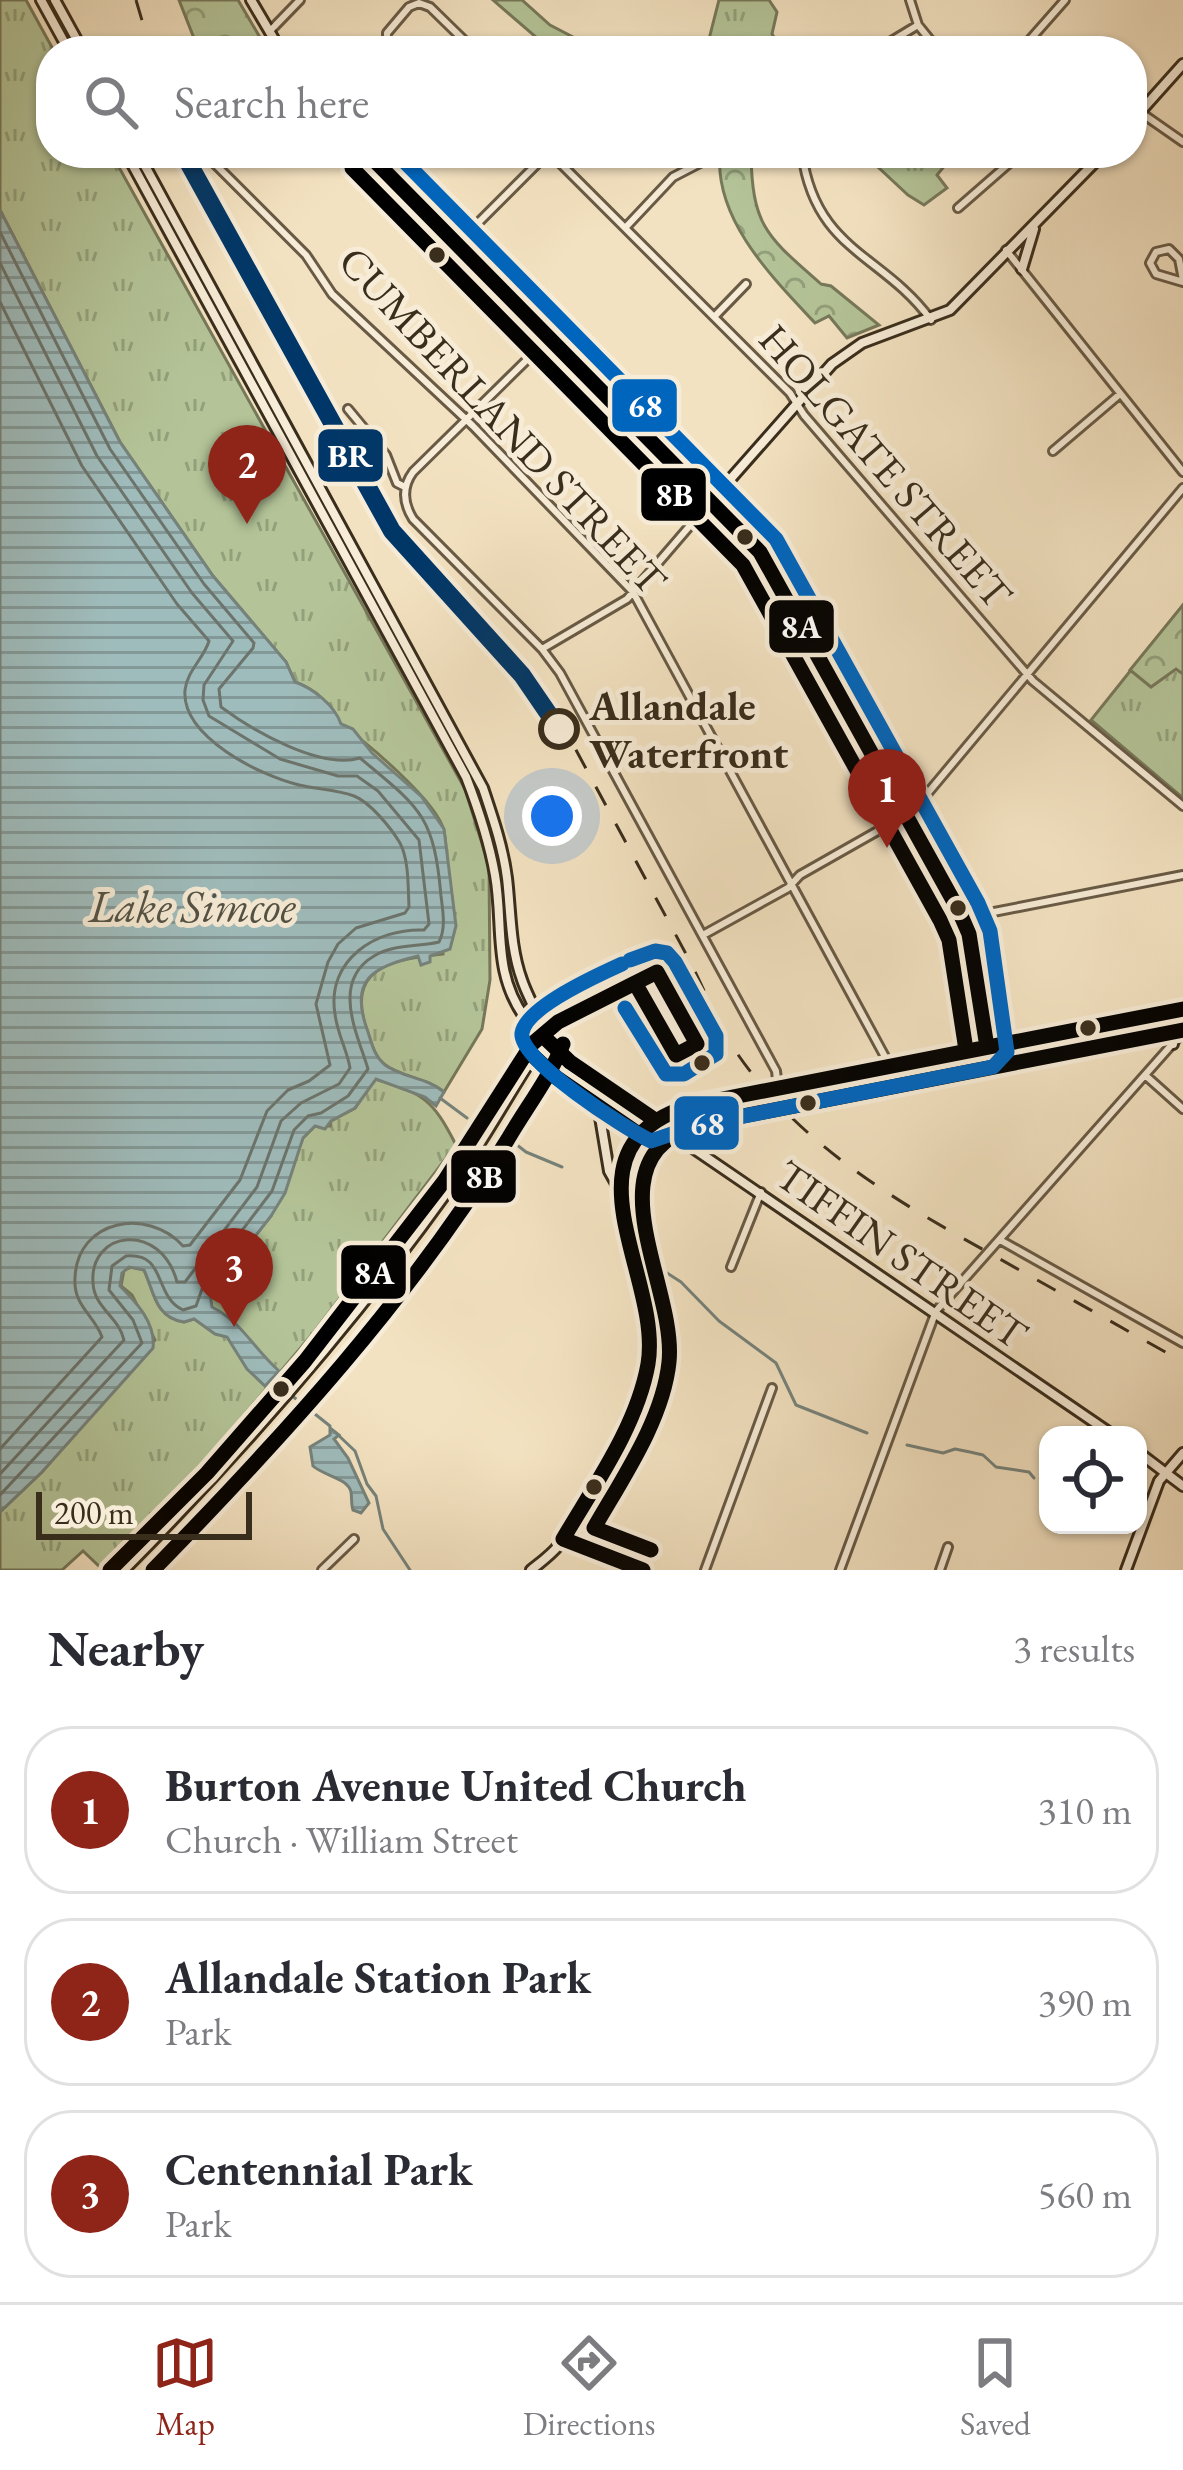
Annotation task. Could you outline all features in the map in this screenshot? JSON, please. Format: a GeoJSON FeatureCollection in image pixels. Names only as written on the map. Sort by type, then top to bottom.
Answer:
{"type":"FeatureCollection","features":[{"type":"Feature","properties":{"kind":"main road"},"geometry":{"type":"LineString","coordinates":[[40,0],[60,36]]}},
{"type":"Feature","properties":{"kind":"main road"},"geometry":{"type":"LineString","coordinates":[[55,0],[75,36]]}},
{"type":"Feature","properties":{"kind":"main road"},"geometry":{"type":"LineString","coordinates":[[251,0],[272,36]]}},
{"type":"Feature","properties":{"kind":"main road"},"geometry":{"type":"LineString","coordinates":[[1147,104],[1183,64]]}},
{"type":"Feature","properties":{"kind":"main road"},"geometry":{"type":"LineString","coordinates":[[134,168],[466,777],[496,879],[496,925],[508,985],[527,1022],[543,1036]]}},
{"type":"Feature","properties":{"kind":"main road"},"geometry":{"type":"LineString","coordinates":[[124,1570],[291,1384],[481,1135],[543,1036],[521,980],[498,832],[483,788],[146,168]]}},
{"type":"Feature","properties":{"kind":"main road"},"geometry":{"type":"LineString","coordinates":[[382,168],[760,552],[962,918],[969,934],[987,1047]]}},
{"type":"Feature","properties":{"kind":"main road"},"geometry":{"type":"LineString","coordinates":[[712,500],[847,352],[950,310],[1090,168]]}},
{"type":"Feature","properties":{"kind":"main road"},"geometry":{"type":"LineString","coordinates":[[1022,269],[1037,222]]}},
{"type":"Feature","properties":{"kind":"main road"},"geometry":{"type":"LineString","coordinates":[[619,1189],[625,1162],[655,1120],[692,1105],[1183,1009]]}},
{"type":"Feature","properties":{"kind":"main road"},"geometry":{"type":"LineString","coordinates":[[1157,1014],[1174,1025],[1173,1044]]}},
{"type":"Feature","properties":{"kind":"main road"},"geometry":{"type":"LineString","coordinates":[[489,1122],[532,1044],[543,1036]]}},
{"type":"Feature","properties":{"kind":"main road","name":"TIFFIN STREET"},"geometry":{"type":"LineString","coordinates":[[543,1036],[570,1062],[1100,1426]]}},
{"type":"Feature","properties":{"kind":"main road"},"geometry":{"type":"LineString","coordinates":[[531,1570],[563,1539],[648,1366],[647,1315],[619,1189],[609,1171],[598,1105],[570,1062]]}},
{"type":"Feature","properties":{"kind":"main road"},"geometry":{"type":"LineString","coordinates":[[689,1144],[679,1120],[692,1105]]}},
{"type":"Feature","properties":{"kind":"main road"},"geometry":{"type":"LineString","coordinates":[[110,1570],[279,1399]]}},
{"type":"Feature","properties":{"kind":"main road"},"geometry":{"type":"LineString","coordinates":[[1126,1570],[1165,1472],[1183,1453]]}},
{"type":"Feature","properties":{"kind":"main road"},"geometry":{"type":"LineString","coordinates":[[1147,1459],[1183,1486]]}},
{"type":"Feature","properties":{"kind":"street"},"geometry":{"type":"LineString","coordinates":[[269,32],[300,0]]}},
{"type":"Feature","properties":{"kind":"street"},"geometry":{"type":"LineString","coordinates":[[910,0],[926,36]]}},
{"type":"Feature","properties":{"kind":"street"},"geometry":{"type":"LineString","coordinates":[[1033,36],[1062,1]]}},
{"type":"Feature","properties":{"kind":"street"},"geometry":{"type":"LineString","coordinates":[[387,36],[409,7],[419,2],[459,36]]}},
{"type":"Feature","properties":{"kind":"street"},"geometry":{"type":"LineString","coordinates":[[900,36],[918,25]]}},
{"type":"Feature","properties":{"kind":"street"},"geometry":{"type":"LineString","coordinates":[[1147,117],[1183,142]]}},
{"type":"Feature","properties":{"kind":"street","name":"CUMBERLAND STREET"},"geometry":{"type":"LineString","coordinates":[[218,168],[306,255],[332,294],[633,592],[890,1066]]}},
{"type":"Feature","properties":{"kind":"street"},"geometry":{"type":"LineString","coordinates":[[458,243],[533,168]]}},
{"type":"Feature","properties":{"kind":"street","name":"HOLGATE STREET"},"geometry":{"type":"LineString","coordinates":[[567,168],[797,404],[1028,675],[1183,806]]}},
{"type":"Feature","properties":{"kind":"street"},"geometry":{"type":"LineString","coordinates":[[626,227],[673,177],[690,168]]}},
{"type":"Feature","properties":{"kind":"street"},"geometry":{"type":"LineString","coordinates":[[806,168],[811,191],[837,235],[918,302],[931,320]]}},
{"type":"Feature","properties":{"kind":"street"},"geometry":{"type":"LineString","coordinates":[[958,208],[1004,168]]}},
{"type":"Feature","properties":{"kind":"street"},"geometry":{"type":"LineString","coordinates":[[1168,249],[1179,259],[1183,281],[1156,274],[1150,263],[1156,252],[1168,249]]}},
{"type":"Feature","properties":{"kind":"street"},"geometry":{"type":"LineString","coordinates":[[1006,250],[1183,472]]}},
{"type":"Feature","properties":{"kind":"street"},"geometry":{"type":"LineString","coordinates":[[715,316],[746,284]]}},
{"type":"Feature","properties":{"kind":"street"},"geometry":{"type":"LineString","coordinates":[[550,337],[417,466],[405,487],[405,500],[413,519],[542,650],[572,694],[776,1071],[778,1088]]}},
{"type":"Feature","properties":{"kind":"street"},"geometry":{"type":"LineString","coordinates":[[1053,451],[1120,394]]}},
{"type":"Feature","properties":{"kind":"street"},"geometry":{"type":"LineString","coordinates":[[349,409],[386,455],[397,483],[405,487]]}},
{"type":"Feature","properties":{"kind":"street"},"geometry":{"type":"LineString","coordinates":[[703,935],[906,813],[936,785],[1183,488]]}},
{"type":"Feature","properties":{"kind":"street"},"geometry":{"type":"LineString","coordinates":[[542,650],[633,592],[712,500]]}},
{"type":"Feature","properties":{"kind":"street"},"geometry":{"type":"LineString","coordinates":[[962,918],[1183,875]]}},
{"type":"Feature","properties":{"kind":"street"},"geometry":{"type":"LineString","coordinates":[[840,1570],[936,1311],[1183,1032]]}},
{"type":"Feature","properties":{"kind":"street"},"geometry":{"type":"LineString","coordinates":[[1145,1075],[1183,1108]]}},
{"type":"Feature","properties":{"kind":"street"},"geometry":{"type":"LineString","coordinates":[[731,1267],[761,1192]]}},
{"type":"Feature","properties":{"kind":"street"},"geometry":{"type":"LineString","coordinates":[[1000,1240],[1183,1343]]}},
{"type":"Feature","properties":{"kind":"street"},"geometry":{"type":"LineString","coordinates":[[704,1570],[772,1388]]}},
{"type":"Feature","properties":{"kind":"street"},"geometry":{"type":"LineString","coordinates":[[322,1570],[354,1539]]}},
{"type":"Feature","properties":{"kind":"street"},"geometry":{"type":"LineString","coordinates":[[563,1539],[643,1570]]}},
{"type":"Feature","properties":{"kind":"street"},"geometry":{"type":"LineString","coordinates":[[940,1570],[948,1547]]}},
{"type":"Feature","properties":{"kind":"green space"},"geometry":{"type":"Polygon","coordinates":[[[0,0],[26,0],[46,36],[36,36],[36,168],[119,168],[465,789],[489,866],[490,980],[482,1029],[444,1092],[381,1061],[362,1009],[362,992],[378,970],[443,954],[446,844],[439,819],[415,789],[340,724],[322,698],[295,682],[286,662],[213,576],[120,442],[0,210],[0,0]]]}},
{"type":"Feature","properties":{"kind":"green space"},"geometry":{"type":"Polygon","coordinates":[[[179,0],[238,0],[259,36],[193,36],[179,0]]]}},
{"type":"Feature","properties":{"kind":"green space"},"geometry":{"type":"Polygon","coordinates":[[[493,0],[522,0],[550,25],[571,36],[535,36],[493,0]]]}},
{"type":"Feature","properties":{"kind":"green space"},"geometry":{"type":"Polygon","coordinates":[[[719,0],[769,0],[777,12],[773,36],[710,36],[719,0]]]}},
{"type":"Feature","properties":{"kind":"green space"},"geometry":{"type":"Polygon","coordinates":[[[721,168],[752,168],[760,215],[776,242],[821,284],[831,286],[879,325],[847,338],[829,316],[815,323],[750,246],[726,201],[721,168]]]}},
{"type":"Feature","properties":{"kind":"green space"},"geometry":{"type":"Polygon","coordinates":[[[879,168],[943,168],[937,175],[947,188],[924,205],[879,168]]]}},
{"type":"Feature","properties":{"kind":"green space"},"geometry":{"type":"Polygon","coordinates":[[[1183,605],[1183,798],[1091,720],[1183,605]]]}},
{"type":"Feature","properties":{"kind":"green space"},"geometry":{"type":"Polygon","coordinates":[[[1183,605],[1183,674],[1176,669],[1151,687],[1130,670],[1183,605]]]}},
{"type":"Feature","properties":{"kind":"green space"},"geometry":{"type":"Polygon","coordinates":[[[375,1079],[425,1100],[456,1145],[314,1332],[188,1481],[119,1554],[100,1567],[83,1551],[62,1570],[0,1570],[0,1512],[42,1472],[155,1340],[132,1295],[121,1286],[124,1270],[134,1266],[144,1270],[167,1315],[184,1322],[194,1319],[271,1216],[303,1138],[315,1126],[330,1126],[355,1108],[375,1079]]]}},
{"type":"Feature","properties":{"kind":"water","name":"Lake Simcoe"},"geometry":{"type":"Polygon","coordinates":[[[0,210],[120,442],[213,576],[286,662],[295,682],[329,704],[341,724],[353,729],[372,753],[421,796],[444,829],[456,926],[450,949],[421,965],[418,956],[377,971],[363,988],[361,999],[378,1058],[444,1092],[436,1106],[425,1097],[376,1079],[355,1108],[325,1129],[315,1126],[303,1138],[285,1193],[271,1216],[210,1294],[212,1307],[240,1328],[279,1371],[265,1386],[247,1369],[227,1337],[194,1319],[184,1322],[167,1315],[144,1270],[129,1267],[122,1273],[120,1286],[148,1322],[153,1348],[0,1512],[0,210]]]}},
{"type":"Feature","properties":{"kind":"water"},"geometry":{"type":"Polygon","coordinates":[[[330,1428],[339,1435],[334,1439],[369,1503],[361,1513],[353,1510],[345,1483],[313,1466],[310,1447],[330,1435],[330,1428]]]}},
{"type":"Feature","properties":{"kind":"waterway"},"geometry":{"type":"LineString","coordinates":[[440,1098],[467,1118]]}},
{"type":"Feature","properties":{"kind":"waterway"},"geometry":{"type":"LineString","coordinates":[[503,1134],[526,1152],[562,1167]]}},
{"type":"Feature","properties":{"kind":"waterway"},"geometry":{"type":"LineString","coordinates":[[667,1273],[719,1321],[776,1363],[796,1405],[867,1433]]}},
{"type":"Feature","properties":{"kind":"waterway"},"geometry":{"type":"LineString","coordinates":[[291,1395],[330,1426]]}},
{"type":"Feature","properties":{"kind":"waterway"},"geometry":{"type":"LineString","coordinates":[[336,1433],[355,1451],[376,1496],[383,1529],[410,1570]]}},
{"type":"Feature","properties":{"kind":"waterway"},"geometry":{"type":"LineString","coordinates":[[907,1445],[983,1455],[996,1467],[1029,1472],[1034,1478]]}},
{"type":"Feature","properties":{"kind":"railway"},"geometry":{"type":"LineString","coordinates":[[136,0],[147,36]]}},
{"type":"Feature","properties":{"kind":"railway"},"geometry":{"type":"LineString","coordinates":[[200,168],[396,528],[527,669],[549,700],[724,1033]]}},
{"type":"Feature","properties":{"kind":"railway"},"geometry":{"type":"LineString","coordinates":[[716,1019],[770,1095],[836,1156],[951,1231],[1183,1362]]}},
{"type":"Feature","properties":{"kind":"transit line","name":"BR"},"geometry":{"type":"LineString","coordinates":[[191,168],[392,531],[522,675],[559,729]]}},
{"type":"Feature","properties":{"kind":"transit line","name":"8B"},"geometry":{"type":"LineString","coordinates":[[352,168],[743,565],[940,920],[949,940],[966,1050]]}},
{"type":"Feature","properties":{"kind":"transit line","name":"8A"},"geometry":{"type":"LineString","coordinates":[[382,168],[760,552],[959,911],[969,934],[987,1047]]}},
{"type":"Feature","properties":{"kind":"transit line","name":"68"},"geometry":{"type":"LineString","coordinates":[[411,168],[776,539],[978,903],[990,931],[1007,1052],[993,1067],[698,1125],[651,1141],[554,1076],[525,1045],[522,1033],[550,1002],[622,964]]}},
{"type":"Feature","properties":{"kind":"transit line","name":"68"},"geometry":{"type":"LineString","coordinates":[[625,1008],[666,1074],[684,1074],[716,1054],[716,1036],[667,953],[655,951],[630,960]]}},
{"type":"Feature","properties":{"kind":"transit line","name":"8A"},"geometry":{"type":"LineString","coordinates":[[657,972],[697,1044],[676,1055],[635,983],[657,972]]}},
{"type":"Feature","properties":{"kind":"transit line","name":"8A"},"geometry":{"type":"LineString","coordinates":[[110,1570],[207,1473],[305,1361],[445,1180],[532,1044],[558,1022],[635,983]]}},
{"type":"Feature","properties":{"kind":"transit line","name":"8A"},"geometry":{"type":"LineString","coordinates":[[643,1570],[563,1539],[624,1433],[648,1364],[649,1329],[624,1217],[621,1182],[629,1151],[651,1125],[692,1105],[1183,1009]]}},
{"type":"Feature","properties":{"kind":"transit line","name":"8B"},"geometry":{"type":"LineString","coordinates":[[651,1550],[594,1528],[640,1448],[665,1384],[668,1331],[642,1195],[648,1166],[665,1142],[697,1125],[1183,1030]]}},
{"type":"Feature","properties":{"kind":"transit line","name":"8A"},"geometry":{"type":"LineString","coordinates":[[543,1036],[570,1062],[655,1120]]}},
{"type":"Feature","properties":{"kind":"transit line","name":"8B"},"geometry":{"type":"LineString","coordinates":[[153,1570],[296,1417],[387,1310],[470,1197],[563,1044]]}},
{"type":"Feature","properties":{"kind":"transit line","name":"8B"},"geometry":{"type":"LineString","coordinates":[[528,1051],[557,1078],[643,1137]]}},
{"type":"Feature","properties":{"kind":"place","name":"Allandale Station Park"},"geometry":{"type":"Point","coordinates":[247,524]}},
{"type":"Feature","properties":{"kind":"place","name":"Allandale Waterfront"},"geometry":{"type":"Point","coordinates":[559,729]}},
{"type":"Feature","properties":{"kind":"place","name":"Burton Avenue United Church"},"geometry":{"type":"Point","coordinates":[887,848]}},
{"type":"Feature","properties":{"kind":"place","name":"Centennial Park"},"geometry":{"type":"Point","coordinates":[234,1327]}}]}
